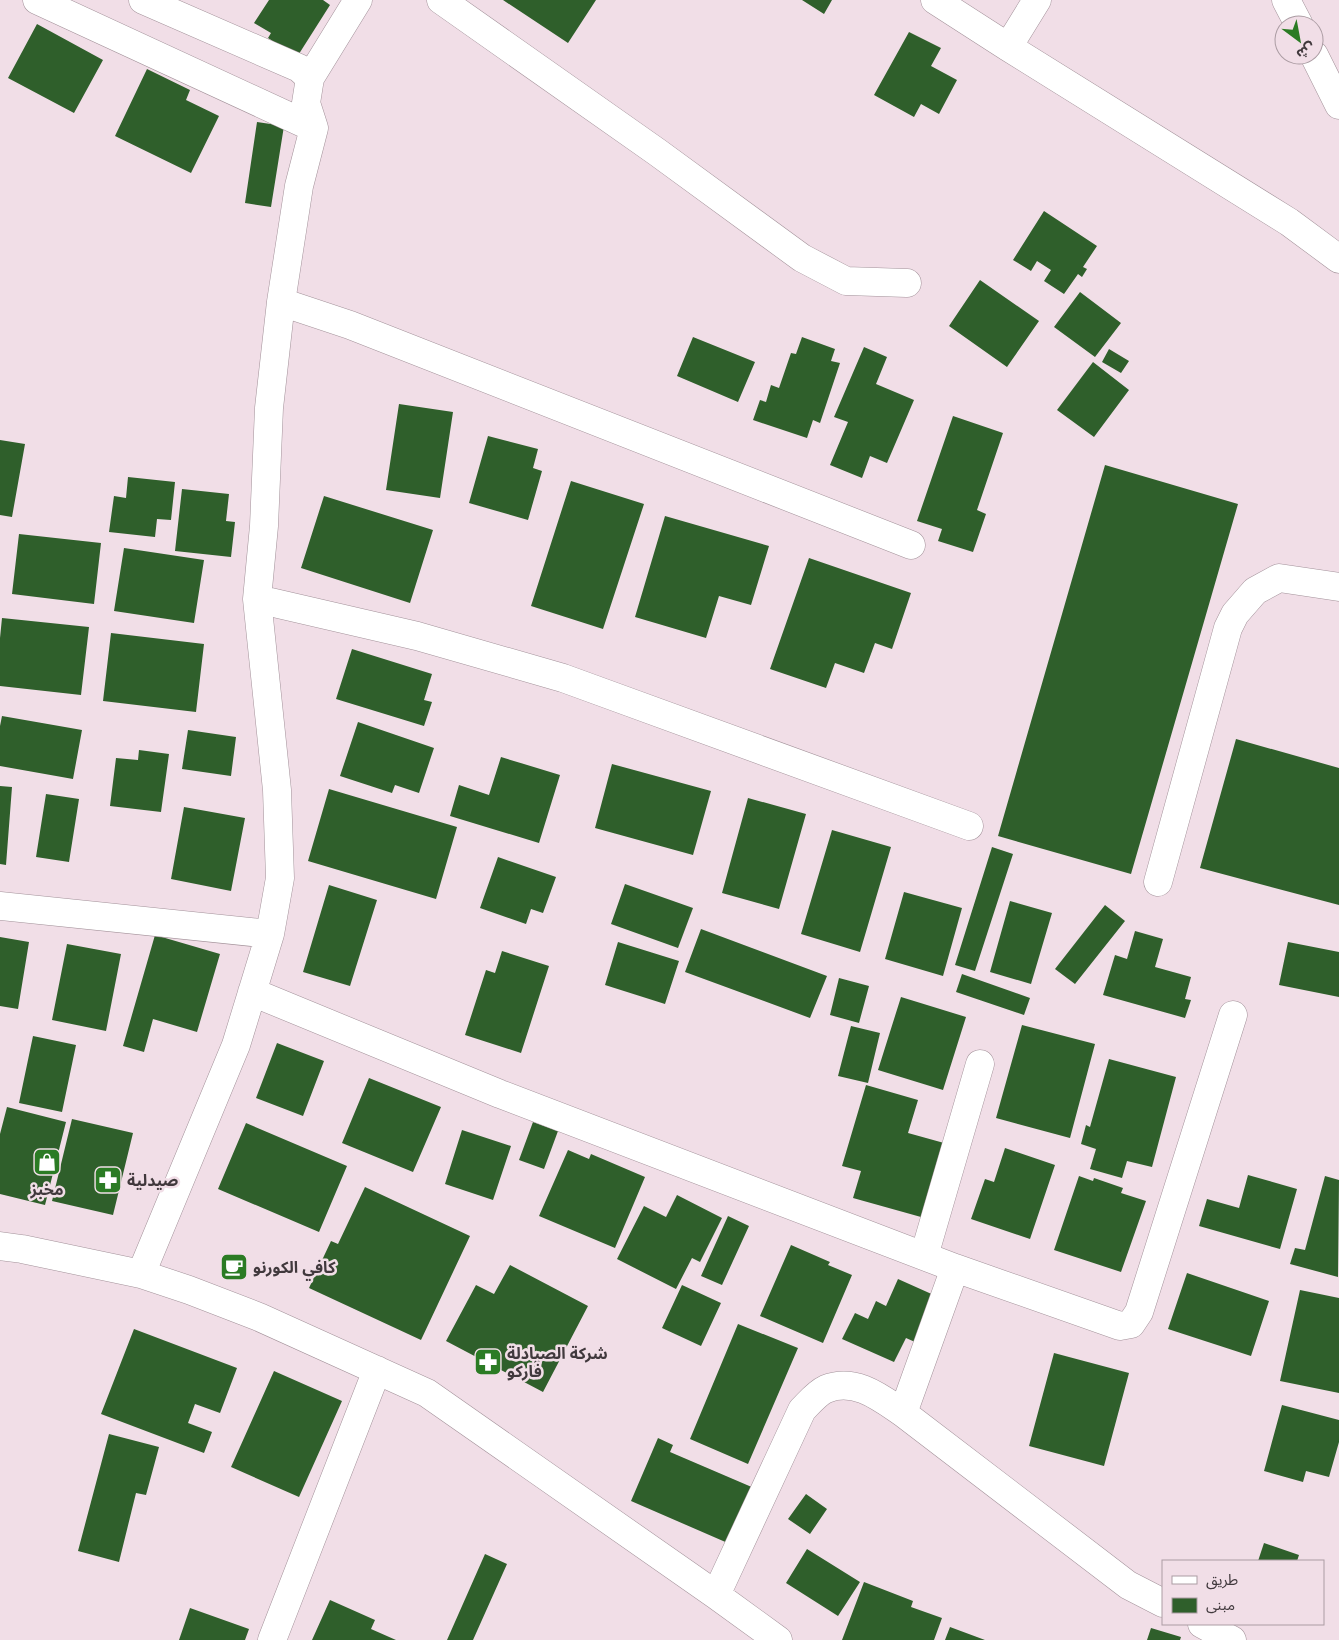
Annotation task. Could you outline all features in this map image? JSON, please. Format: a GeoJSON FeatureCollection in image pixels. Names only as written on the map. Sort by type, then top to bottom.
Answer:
{"type":"FeatureCollection","features":[{"type":"Feature","properties":{"kind":"street"},"geometry":{"type":"LineString","coordinates":[[37,0],[71,6],[314,128]]}},
{"type":"Feature","properties":{"kind":"street"},"geometry":{"type":"LineString","coordinates":[[143,0],[299,68],[310,78]]}},
{"type":"Feature","properties":{"kind":"street"},"geometry":{"type":"LineString","coordinates":[[141,1274],[236,1045],[270,934],[280,878],[278,790],[257,599],[264,526],[270,408],[281,302],[299,186],[314,128],[306,103],[310,78],[358,0]]}},
{"type":"Feature","properties":{"kind":"street"},"geometry":{"type":"LineString","coordinates":[[441,0],[657,152],[802,258],[846,281],[907,284]]}},
{"type":"Feature","properties":{"kind":"street"},"geometry":{"type":"LineString","coordinates":[[935,0],[1008,48],[1289,222],[1339,259]]}},
{"type":"Feature","properties":{"kind":"street"},"geometry":{"type":"LineString","coordinates":[[1008,48],[1037,0]]}},
{"type":"Feature","properties":{"kind":"street"},"geometry":{"type":"LineString","coordinates":[[1286,0],[1294,15]]}},
{"type":"Feature","properties":{"kind":"street"},"geometry":{"type":"LineString","coordinates":[[1319,65],[1339,105]]}},
{"type":"Feature","properties":{"kind":"street"},"geometry":{"type":"LineString","coordinates":[[281,302],[350,325],[911,545]]}},
{"type":"Feature","properties":{"kind":"street"},"geometry":{"type":"LineString","coordinates":[[1158,882],[1228,628],[1235,614],[1255,591],[1279,578],[1339,587]]}},
{"type":"Feature","properties":{"kind":"street"},"geometry":{"type":"LineString","coordinates":[[257,599],[418,636],[563,678],[969,826]]}},
{"type":"Feature","properties":{"kind":"street"},"geometry":{"type":"LineString","coordinates":[[0,906],[270,934]]}},
{"type":"Feature","properties":{"kind":"street"},"geometry":{"type":"LineString","coordinates":[[252,992],[500,1094],[955,1268],[1120,1326],[1131,1324],[1139,1312],[1233,1015]]}},
{"type":"Feature","properties":{"kind":"street"},"geometry":{"type":"LineString","coordinates":[[924,1256],[980,1064]]}},
{"type":"Feature","properties":{"kind":"street"},"geometry":{"type":"LineString","coordinates":[[0,1246],[141,1274],[189,1290],[259,1317],[427,1393],[716,1594],[778,1640]]}},
{"type":"Feature","properties":{"kind":"street"},"geometry":{"type":"LineString","coordinates":[[903,1413],[955,1268]]}},
{"type":"Feature","properties":{"kind":"street"},"geometry":{"type":"LineString","coordinates":[[272,1640],[377,1370]]}},
{"type":"Feature","properties":{"kind":"street"},"geometry":{"type":"LineString","coordinates":[[716,1594],[802,1410],[815,1397],[826,1390],[841,1386],[863,1388],[903,1413],[1128,1585],[1162,1602]]}},
{"type":"Feature","properties":{"kind":"street"},"geometry":{"type":"LineString","coordinates":[[1204,1625],[1232,1640]]}},
{"type":"Feature","properties":{"kind":"building"},"geometry":{"type":"Polygon","coordinates":[[[269,0],[323,0],[330,5],[297,57],[268,38],[271,33],[254,23],[269,0]]]}},
{"type":"Feature","properties":{"kind":"building"},"geometry":{"type":"Polygon","coordinates":[[[503,0],[596,0],[568,43],[503,0]]]}},
{"type":"Feature","properties":{"kind":"building"},"geometry":{"type":"Polygon","coordinates":[[[802,0],[832,0],[824,14],[802,0]]]}},
{"type":"Feature","properties":{"kind":"building"},"geometry":{"type":"Polygon","coordinates":[[[37,24],[103,60],[74,113],[8,78],[37,24]]]}},
{"type":"Feature","properties":{"kind":"building"},"geometry":{"type":"Polygon","coordinates":[[[909,32],[941,48],[931,66],[957,80],[939,114],[921,104],[914,117],[874,95],[909,32]]]}},
{"type":"Feature","properties":{"kind":"building"},"geometry":{"type":"Polygon","coordinates":[[[147,69],[190,90],[186,100],[219,116],[191,173],[115,136],[147,69]]]}},
{"type":"Feature","properties":{"kind":"building"},"geometry":{"type":"Polygon","coordinates":[[[257,122],[284,126],[271,207],[245,203],[257,122]]]}},
{"type":"Feature","properties":{"kind":"building"},"geometry":{"type":"Polygon","coordinates":[[[1044,211],[1097,246],[1083,267],[1087,269],[1082,277],[1078,274],[1064,294],[1044,281],[1051,270],[1037,261],[1031,271],[1013,260],[1044,211]]]}},
{"type":"Feature","properties":{"kind":"building"},"geometry":{"type":"Polygon","coordinates":[[[980,280],[1039,321],[1007,367],[949,326],[980,280]]]}},
{"type":"Feature","properties":{"kind":"building"},"geometry":{"type":"Polygon","coordinates":[[[1080,292],[1121,323],[1095,357],[1054,327],[1080,292]]]}},
{"type":"Feature","properties":{"kind":"building"},"geometry":{"type":"Polygon","coordinates":[[[693,337],[755,362],[738,402],[677,376],[693,337]]]}},
{"type":"Feature","properties":{"kind":"building"},"geometry":{"type":"Polygon","coordinates":[[[802,337],[835,349],[831,361],[840,363],[820,423],[813,420],[807,438],[753,420],[760,400],[766,402],[771,385],[779,388],[791,353],[796,354],[802,337]]]}},
{"type":"Feature","properties":{"kind":"building"},"geometry":{"type":"Polygon","coordinates":[[[864,347],[887,357],[876,384],[914,400],[887,463],[870,456],[862,478],[830,465],[848,422],[834,417],[864,347]]]}},
{"type":"Feature","properties":{"kind":"building"},"geometry":{"type":"Polygon","coordinates":[[[1109,349],[1129,361],[1121,373],[1102,362],[1109,349]]]}},
{"type":"Feature","properties":{"kind":"building"},"geometry":{"type":"Polygon","coordinates":[[[1093,362],[1129,390],[1094,437],[1057,410],[1093,362]]]}},
{"type":"Feature","properties":{"kind":"building"},"geometry":{"type":"Polygon","coordinates":[[[399,404],[453,412],[440,498],[386,490],[399,404]]]}},
{"type":"Feature","properties":{"kind":"building"},"geometry":{"type":"Polygon","coordinates":[[[953,416],[1003,433],[977,510],[986,514],[973,552],[938,541],[942,529],[917,521],[953,416]]]}},
{"type":"Feature","properties":{"kind":"building"},"geometry":{"type":"Polygon","coordinates":[[[488,436],[538,449],[533,468],[542,471],[528,520],[469,503],[488,436]]]}},
{"type":"Feature","properties":{"kind":"building"},"geometry":{"type":"Polygon","coordinates":[[[0,440],[25,444],[12,517],[0,515],[0,440]]]}},
{"type":"Feature","properties":{"kind":"building"},"geometry":{"type":"Polygon","coordinates":[[[1105,465],[1238,504],[1131,874],[998,836],[1105,465]]]}},
{"type":"Feature","properties":{"kind":"building"},"geometry":{"type":"Polygon","coordinates":[[[128,477],[175,482],[171,520],[157,519],[155,537],[109,532],[114,496],[126,498],[128,477]]]}},
{"type":"Feature","properties":{"kind":"building"},"geometry":{"type":"Polygon","coordinates":[[[571,481],[644,504],[603,629],[531,606],[571,481]]]}},
{"type":"Feature","properties":{"kind":"building"},"geometry":{"type":"Polygon","coordinates":[[[182,489],[229,494],[226,521],[235,522],[231,557],[175,551],[182,489]]]}},
{"type":"Feature","properties":{"kind":"building"},"geometry":{"type":"Polygon","coordinates":[[[324,496],[433,530],[410,603],[301,568],[324,496]]]}},
{"type":"Feature","properties":{"kind":"building"},"geometry":{"type":"Polygon","coordinates":[[[665,516],[769,546],[751,605],[719,596],[706,638],[635,617],[665,516]]]}},
{"type":"Feature","properties":{"kind":"building"},"geometry":{"type":"Polygon","coordinates":[[[19,534],[101,543],[94,604],[12,594],[19,534]]]}},
{"type":"Feature","properties":{"kind":"building"},"geometry":{"type":"Polygon","coordinates":[[[124,548],[204,560],[194,623],[114,611],[124,548]]]}},
{"type":"Feature","properties":{"kind":"building"},"geometry":{"type":"Polygon","coordinates":[[[809,558],[911,593],[892,649],[875,643],[864,673],[835,663],[826,688],[770,669],[809,558]]]}},
{"type":"Feature","properties":{"kind":"building"},"geometry":{"type":"Polygon","coordinates":[[[2,618],[89,627],[81,695],[0,686],[2,618]]]}},
{"type":"Feature","properties":{"kind":"building"},"geometry":{"type":"Polygon","coordinates":[[[111,633],[204,644],[196,712],[103,701],[111,633]]]}},
{"type":"Feature","properties":{"kind":"building"},"geometry":{"type":"Polygon","coordinates":[[[352,649],[432,674],[424,700],[432,702],[424,726],[336,699],[352,649]]]}},
{"type":"Feature","properties":{"kind":"building"},"geometry":{"type":"Polygon","coordinates":[[[2,716],[82,730],[73,779],[0,766],[0,726],[2,716]]]}},
{"type":"Feature","properties":{"kind":"building"},"geometry":{"type":"Polygon","coordinates":[[[358,722],[434,748],[419,793],[395,785],[392,793],[340,776],[358,722]]]}},
{"type":"Feature","properties":{"kind":"building"},"geometry":{"type":"Polygon","coordinates":[[[188,730],[236,737],[231,776],[182,769],[188,730]]]}},
{"type":"Feature","properties":{"kind":"building"},"geometry":{"type":"Polygon","coordinates":[[[1236,739],[1339,768],[1339,905],[1200,868],[1236,739]]]}},
{"type":"Feature","properties":{"kind":"building"},"geometry":{"type":"Polygon","coordinates":[[[139,750],[169,754],[161,812],[110,806],[116,758],[138,760],[139,750]]]}},
{"type":"Feature","properties":{"kind":"building"},"geometry":{"type":"Polygon","coordinates":[[[501,757],[560,775],[539,843],[450,816],[459,785],[489,795],[501,757]]]}},
{"type":"Feature","properties":{"kind":"building"},"geometry":{"type":"Polygon","coordinates":[[[612,764],[711,791],[693,855],[595,828],[612,764]]]}},
{"type":"Feature","properties":{"kind":"building"},"geometry":{"type":"Polygon","coordinates":[[[0,786],[12,787],[6,865],[0,864],[0,786]]]}},
{"type":"Feature","properties":{"kind":"building"},"geometry":{"type":"Polygon","coordinates":[[[329,789],[457,827],[436,899],[308,861],[329,789]]]}},
{"type":"Feature","properties":{"kind":"building"},"geometry":{"type":"Polygon","coordinates":[[[46,794],[79,799],[69,862],[36,857],[46,794]]]}},
{"type":"Feature","properties":{"kind":"building"},"geometry":{"type":"Polygon","coordinates":[[[748,798],[806,814],[779,909],[722,893],[748,798]]]}},
{"type":"Feature","properties":{"kind":"building"},"geometry":{"type":"Polygon","coordinates":[[[184,807],[245,818],[231,891],[171,879],[184,807]]]}},
{"type":"Feature","properties":{"kind":"building"},"geometry":{"type":"Polygon","coordinates":[[[832,830],[891,847],[860,952],[801,934],[832,830]]]}},
{"type":"Feature","properties":{"kind":"building"},"geometry":{"type":"Polygon","coordinates":[[[992,847],[1013,854],[975,971],[955,965],[992,847]]]}},
{"type":"Feature","properties":{"kind":"building"},"geometry":{"type":"Polygon","coordinates":[[[498,857],[556,877],[543,913],[531,909],[526,924],[480,908],[498,857]]]}},
{"type":"Feature","properties":{"kind":"building"},"geometry":{"type":"Polygon","coordinates":[[[625,884],[693,908],[678,948],[611,924],[625,884]]]}},
{"type":"Feature","properties":{"kind":"building"},"geometry":{"type":"Polygon","coordinates":[[[329,885],[377,900],[350,986],[303,972],[329,885]]]}},
{"type":"Feature","properties":{"kind":"building"},"geometry":{"type":"Polygon","coordinates":[[[904,892],[962,908],[943,976],[885,959],[904,892]]]}},
{"type":"Feature","properties":{"kind":"building"},"geometry":{"type":"Polygon","coordinates":[[[1010,901],[1052,913],[1031,984],[990,972],[1010,901]]]}},
{"type":"Feature","properties":{"kind":"building"},"geometry":{"type":"Polygon","coordinates":[[[1105,905],[1125,921],[1075,984],[1055,969],[1105,905]]]}},
{"type":"Feature","properties":{"kind":"building"},"geometry":{"type":"Polygon","coordinates":[[[701,929],[827,976],[810,1018],[685,972],[701,929]]]}},
{"type":"Feature","properties":{"kind":"building"},"geometry":{"type":"Polygon","coordinates":[[[1135,931],[1163,939],[1155,967],[1191,977],[1185,999],[1191,1000],[1185,1018],[1103,995],[1115,955],[1127,959],[1135,931]]]}},
{"type":"Feature","properties":{"kind":"building"},"geometry":{"type":"Polygon","coordinates":[[[155,935],[220,954],[197,1032],[153,1019],[144,1052],[123,1046],[155,935]]]}},
{"type":"Feature","properties":{"kind":"building"},"geometry":{"type":"Polygon","coordinates":[[[0,937],[29,942],[18,1009],[0,1006],[0,937]]]}},
{"type":"Feature","properties":{"kind":"building"},"geometry":{"type":"Polygon","coordinates":[[[618,942],[679,961],[665,1004],[605,985],[618,942]]]}},
{"type":"Feature","properties":{"kind":"building"},"geometry":{"type":"Polygon","coordinates":[[[1288,942],[1339,952],[1339,997],[1279,985],[1288,942]]]}},
{"type":"Feature","properties":{"kind":"building"},"geometry":{"type":"Polygon","coordinates":[[[67,944],[121,954],[106,1031],[52,1020],[67,944]]]}},
{"type":"Feature","properties":{"kind":"building"},"geometry":{"type":"Polygon","coordinates":[[[502,951],[549,966],[521,1053],[465,1035],[486,970],[495,973],[502,951]]]}},
{"type":"Feature","properties":{"kind":"building"},"geometry":{"type":"Polygon","coordinates":[[[962,974],[1030,998],[1024,1015],[956,992],[962,974]]]}},
{"type":"Feature","properties":{"kind":"building"},"geometry":{"type":"Polygon","coordinates":[[[839,978],[869,986],[859,1023],[830,1015],[839,978]]]}},
{"type":"Feature","properties":{"kind":"building"},"geometry":{"type":"Polygon","coordinates":[[[901,997],[966,1017],[943,1090],[878,1070],[901,997]]]}},
{"type":"Feature","properties":{"kind":"building"},"geometry":{"type":"Polygon","coordinates":[[[1022,1025],[1095,1044],[1070,1138],[996,1118],[1022,1025]]]}},
{"type":"Feature","properties":{"kind":"building"},"geometry":{"type":"Polygon","coordinates":[[[851,1026],[880,1033],[868,1083],[838,1076],[851,1026]]]}},
{"type":"Feature","properties":{"kind":"building"},"geometry":{"type":"Polygon","coordinates":[[[33,1036],[76,1045],[62,1112],[19,1103],[33,1036]]]}},
{"type":"Feature","properties":{"kind":"building"},"geometry":{"type":"Polygon","coordinates":[[[277,1043],[324,1061],[303,1116],[256,1098],[277,1043]]]}},
{"type":"Feature","properties":{"kind":"building"},"geometry":{"type":"Polygon","coordinates":[[[1109,1059],[1176,1077],[1152,1167],[1127,1161],[1122,1178],[1090,1169],[1096,1149],[1081,1144],[1086,1125],[1090,1127],[1109,1059]]]}},
{"type":"Feature","properties":{"kind":"building"},"geometry":{"type":"Polygon","coordinates":[[[369,1078],[441,1107],[413,1172],[342,1143],[369,1078]]]}},
{"type":"Feature","properties":{"kind":"building"},"geometry":{"type":"Polygon","coordinates":[[[866,1085],[918,1100],[908,1133],[944,1143],[921,1217],[853,1198],[861,1171],[842,1166],[866,1085]]]}},
{"type":"Feature","properties":{"kind":"building"},"geometry":{"type":"Polygon","coordinates":[[[7,1107],[66,1122],[45,1205],[0,1194],[0,1134],[7,1107]]]}},
{"type":"Feature","properties":{"kind":"building"},"geometry":{"type":"Polygon","coordinates":[[[72,1119],[133,1133],[113,1215],[52,1201],[72,1119]]]}},
{"type":"Feature","properties":{"kind":"building"},"geometry":{"type":"Polygon","coordinates":[[[533,1122],[558,1131],[544,1169],[519,1160],[533,1122]]]}},
{"type":"Feature","properties":{"kind":"building"},"geometry":{"type":"Polygon","coordinates":[[[246,1123],[347,1166],[319,1232],[218,1189],[246,1123]]]}},
{"type":"Feature","properties":{"kind":"building"},"geometry":{"type":"Polygon","coordinates":[[[462,1130],[511,1146],[493,1200],[445,1184],[462,1130]]]}},
{"type":"Feature","properties":{"kind":"building"},"geometry":{"type":"Polygon","coordinates":[[[1005,1148],[1055,1165],[1030,1239],[971,1219],[985,1179],[994,1182],[1005,1148]]]}},
{"type":"Feature","properties":{"kind":"building"},"geometry":{"type":"Polygon","coordinates":[[[568,1150],[589,1159],[591,1154],[645,1177],[615,1248],[539,1216],[568,1150]]]}},
{"type":"Feature","properties":{"kind":"building"},"geometry":{"type":"Polygon","coordinates":[[[1248,1175],[1297,1189],[1280,1249],[1199,1226],[1207,1199],[1239,1208],[1248,1175]]]}},
{"type":"Feature","properties":{"kind":"building"},"geometry":{"type":"Polygon","coordinates":[[[1079,1176],[1093,1181],[1094,1178],[1123,1188],[1121,1193],[1146,1201],[1121,1272],[1054,1250],[1079,1176]]]}},
{"type":"Feature","properties":{"kind":"building"},"geometry":{"type":"Polygon","coordinates":[[[1325,1176],[1339,1180],[1338,1277],[1290,1264],[1295,1248],[1305,1250],[1325,1176]]]}},
{"type":"Feature","properties":{"kind":"building"},"geometry":{"type":"Polygon","coordinates":[[[365,1187],[470,1236],[421,1340],[309,1288],[331,1241],[338,1244],[365,1187]]]}},
{"type":"Feature","properties":{"kind":"building"},"geometry":{"type":"Polygon","coordinates":[[[677,1195],[722,1218],[700,1262],[692,1258],[676,1289],[617,1259],[644,1206],[666,1217],[677,1195]]]}},
{"type":"Feature","properties":{"kind":"building"},"geometry":{"type":"Polygon","coordinates":[[[728,1216],[749,1226],[722,1285],[701,1276],[728,1216]]]}},
{"type":"Feature","properties":{"kind":"building"},"geometry":{"type":"Polygon","coordinates":[[[791,1245],[830,1262],[828,1265],[852,1275],[823,1343],[760,1316],[791,1245]]]}},
{"type":"Feature","properties":{"kind":"building"},"geometry":{"type":"Polygon","coordinates":[[[510,1265],[588,1306],[543,1392],[446,1341],[476,1285],[494,1294],[510,1265]]]}},
{"type":"Feature","properties":{"kind":"building"},"geometry":{"type":"Polygon","coordinates":[[[1187,1273],[1269,1301],[1251,1356],[1168,1329],[1187,1273]]]}},
{"type":"Feature","properties":{"kind":"building"},"geometry":{"type":"Polygon","coordinates":[[[898,1279],[936,1296],[915,1342],[906,1338],[894,1362],[842,1339],[855,1313],[868,1319],[876,1301],[886,1306],[898,1279]]]}},
{"type":"Feature","properties":{"kind":"building"},"geometry":{"type":"Polygon","coordinates":[[[682,1285],[721,1303],[701,1346],[662,1328],[682,1285]]]}},
{"type":"Feature","properties":{"kind":"building"},"geometry":{"type":"Polygon","coordinates":[[[1300,1290],[1339,1298],[1339,1393],[1280,1381],[1300,1290]]]}},
{"type":"Feature","properties":{"kind":"building"},"geometry":{"type":"Polygon","coordinates":[[[738,1324],[798,1348],[748,1464],[690,1439],[738,1324]]]}},
{"type":"Feature","properties":{"kind":"building"},"geometry":{"type":"Polygon","coordinates":[[[134,1329],[237,1368],[220,1413],[195,1404],[188,1423],[212,1432],[204,1453],[101,1414],[134,1329]]]}},
{"type":"Feature","properties":{"kind":"building"},"geometry":{"type":"Polygon","coordinates":[[[1054,1353],[1129,1373],[1104,1466],[1029,1446],[1054,1353]]]}},
{"type":"Feature","properties":{"kind":"building"},"geometry":{"type":"Polygon","coordinates":[[[274,1371],[342,1401],[299,1497],[231,1467],[274,1371]]]}},
{"type":"Feature","properties":{"kind":"building"},"geometry":{"type":"Polygon","coordinates":[[[1282,1405],[1339,1420],[1339,1442],[1329,1477],[1306,1471],[1303,1482],[1264,1471],[1282,1405]]]}},
{"type":"Feature","properties":{"kind":"building"},"geometry":{"type":"Polygon","coordinates":[[[109,1434],[159,1447],[146,1495],[136,1493],[119,1562],[78,1551],[109,1434]]]}},
{"type":"Feature","properties":{"kind":"building"},"geometry":{"type":"Polygon","coordinates":[[[658,1438],[673,1445],[670,1452],[754,1488],[730,1544],[631,1501],[658,1438]]]}},
{"type":"Feature","properties":{"kind":"building"},"geometry":{"type":"Polygon","coordinates":[[[806,1494],[827,1509],[810,1534],[788,1519],[806,1494]]]}},
{"type":"Feature","properties":{"kind":"building"},"geometry":{"type":"Polygon","coordinates":[[[1264,1543],[1299,1555],[1297,1560],[1258,1560],[1264,1543]]]}},
{"type":"Feature","properties":{"kind":"building"},"geometry":{"type":"Polygon","coordinates":[[[807,1549],[860,1582],[838,1616],[786,1583],[807,1549]]]}},
{"type":"Feature","properties":{"kind":"building"},"geometry":{"type":"Polygon","coordinates":[[[485,1554],[507,1564],[473,1640],[447,1640],[485,1554]]]}},
{"type":"Feature","properties":{"kind":"building"},"geometry":{"type":"Polygon","coordinates":[[[864,1582],[913,1601],[911,1607],[942,1618],[934,1640],[842,1640],[864,1582]]]}},
{"type":"Feature","properties":{"kind":"building"},"geometry":{"type":"Polygon","coordinates":[[[330,1600],[375,1620],[371,1629],[396,1640],[312,1640],[330,1600]]]}},
{"type":"Feature","properties":{"kind":"building"},"geometry":{"type":"Polygon","coordinates":[[[190,1608],[249,1629],[245,1640],[179,1640],[190,1608]]]}},
{"type":"Feature","properties":{"kind":"building"},"geometry":{"type":"Polygon","coordinates":[[[950,1627],[985,1640],[945,1640],[950,1627]]]}},
{"type":"Feature","properties":{"kind":"building"},"geometry":{"type":"Polygon","coordinates":[[[1151,1628],[1181,1637],[1180,1640],[1147,1640],[1151,1628]]]}},
{"type":"Feature","properties":{"kind":"place","name":"مخبز"},"geometry":{"type":"Point","coordinates":[47,1162]}},
{"type":"Feature","properties":{"kind":"place","name":"صيدلية"},"geometry":{"type":"Point","coordinates":[108,1180]}},
{"type":"Feature","properties":{"kind":"place","name":"كافي الكورنو"},"geometry":{"type":"Point","coordinates":[234,1267]}},
{"type":"Feature","properties":{"kind":"place","name":"شركة الصيادلة فاركو"},"geometry":{"type":"Point","coordinates":[488,1362]}}]}
